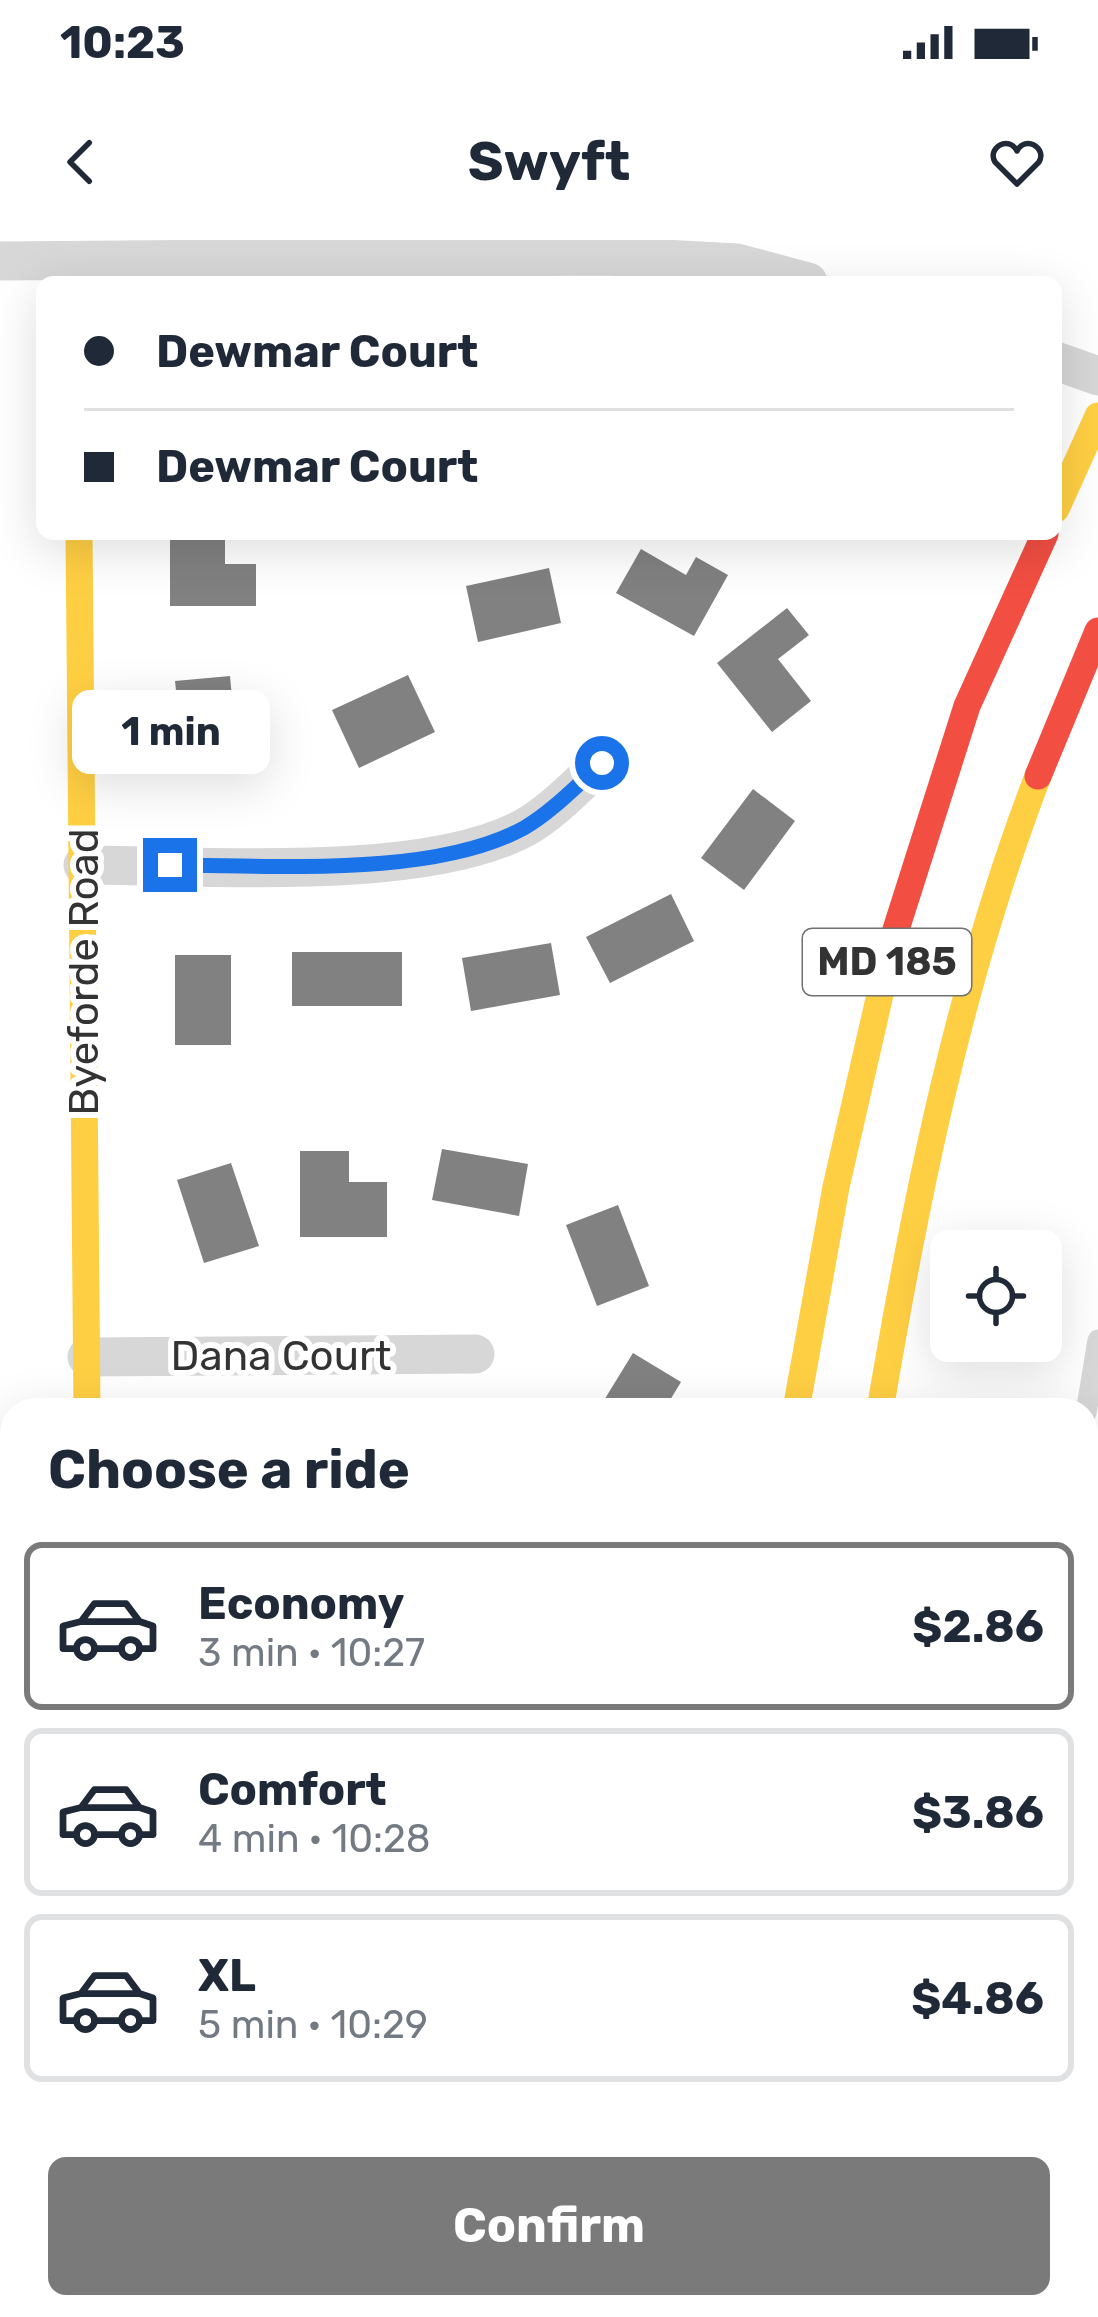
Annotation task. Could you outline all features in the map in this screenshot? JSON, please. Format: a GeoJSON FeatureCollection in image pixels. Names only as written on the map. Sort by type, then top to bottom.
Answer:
{"type":"FeatureCollection","features":[{"type":"Feature","properties":{"kind":"main road"},"geometry":{"type":"LineString","coordinates":[[1062,496],[1098,416]]}},
{"type":"Feature","properties":{"kind":"main road","name":"Byeforde Road"},"geometry":{"type":"LineString","coordinates":[[79,540],[87,1398]]}},
{"type":"Feature","properties":{"kind":"main road","name":"MD 185"},"geometry":{"type":"LineString","coordinates":[[798,1398],[836,1187],[895,927],[967,706],[1042,540]]}},
{"type":"Feature","properties":{"kind":"main road","name":"MD 185"},"geometry":{"type":"LineString","coordinates":[[882,1398],[908,1242],[936,1117],[1001,882],[1098,631]]}},
{"type":"Feature","properties":{"kind":"street"},"geometry":{"type":"LineString","coordinates":[[0,261],[608,256],[737,263],[786,276]]}},
{"type":"Feature","properties":{"kind":"street"},"geometry":{"type":"LineString","coordinates":[[1062,363],[1098,376]]}},
{"type":"Feature","properties":{"kind":"street"},"geometry":{"type":"LineString","coordinates":[[83,865],[342,865],[464,852],[526,827],[602,763]]}},
{"type":"Feature","properties":{"kind":"street","name":"Dana Court"},"geometry":{"type":"LineString","coordinates":[[87,1357],[475,1354]]}},
{"type":"Feature","properties":{"kind":"lane"},"geometry":{"type":"LineString","coordinates":[[1088,1398],[1098,1340]]}},
{"type":"Feature","properties":{"kind":"building"},"geometry":{"type":"Polygon","coordinates":[[[170,540],[225,540],[225,564],[256,564],[256,606],[170,606],[170,540]]]}},
{"type":"Feature","properties":{"kind":"building"},"geometry":{"type":"Polygon","coordinates":[[[641,549],[686,575],[696,557],[728,575],[694,636],[616,593],[641,549]]]}},
{"type":"Feature","properties":{"kind":"building"},"geometry":{"type":"Polygon","coordinates":[[[549,568],[561,623],[478,642],[466,586],[549,568]]]}},
{"type":"Feature","properties":{"kind":"building"},"geometry":{"type":"Polygon","coordinates":[[[787,608],[809,635],[778,659],[811,701],[772,732],[717,663],[787,608]]]}},
{"type":"Feature","properties":{"kind":"building"},"geometry":{"type":"Polygon","coordinates":[[[408,675],[435,732],[359,768],[332,710],[408,675]]]}},
{"type":"Feature","properties":{"kind":"building"},"geometry":{"type":"Polygon","coordinates":[[[230,676],[238,763],[184,768],[175,681],[230,676]]]}},
{"type":"Feature","properties":{"kind":"building"},"geometry":{"type":"Polygon","coordinates":[[[753,789],[795,821],[744,890],[701,858],[753,789]]]}},
{"type":"Feature","properties":{"kind":"building"},"geometry":{"type":"Polygon","coordinates":[[[671,894],[694,941],[610,983],[586,937],[671,894]]]}},
{"type":"Feature","properties":{"kind":"building"},"geometry":{"type":"Polygon","coordinates":[[[551,943],[560,995],[471,1011],[462,958],[551,943]]]}},
{"type":"Feature","properties":{"kind":"building"},"geometry":{"type":"Polygon","coordinates":[[[292,952],[402,952],[402,1006],[292,1006],[292,952]]]}},
{"type":"Feature","properties":{"kind":"building"},"geometry":{"type":"Polygon","coordinates":[[[175,955],[231,955],[231,1045],[175,1045],[175,955]]]}},
{"type":"Feature","properties":{"kind":"building"},"geometry":{"type":"Polygon","coordinates":[[[442,1149],[528,1164],[519,1216],[432,1200],[442,1149]]]}},
{"type":"Feature","properties":{"kind":"building"},"geometry":{"type":"Polygon","coordinates":[[[300,1151],[349,1151],[349,1182],[387,1182],[387,1237],[300,1237],[300,1151]]]}},
{"type":"Feature","properties":{"kind":"building"},"geometry":{"type":"Polygon","coordinates":[[[231,1163],[259,1246],[204,1263],[177,1180],[231,1163]]]}},
{"type":"Feature","properties":{"kind":"building"},"geometry":{"type":"Polygon","coordinates":[[[618,1205],[649,1286],[597,1306],[566,1225],[618,1205]]]}},
{"type":"Feature","properties":{"kind":"building"},"geometry":{"type":"Polygon","coordinates":[[[633,1353],[681,1382],[671,1398],[605,1398],[633,1353]]]}},
{"type":"Feature","properties":{"kind":"traffic: slow"},"geometry":{"type":"LineString","coordinates":[[1062,496],[1098,416]]}},
{"type":"Feature","properties":{"kind":"traffic: slow"},"geometry":{"type":"LineString","coordinates":[[79,540],[87,1398]]}},
{"type":"Feature","properties":{"kind":"traffic: slow"},"geometry":{"type":"LineString","coordinates":[[882,1398],[909,1249],[963,1009],[1038,776]]}},
{"type":"Feature","properties":{"kind":"traffic: slow"},"geometry":{"type":"LineString","coordinates":[[798,1398],[836,1187],[892,942]]}},
{"type":"Feature","properties":{"kind":"traffic: jam"},"geometry":{"type":"LineString","coordinates":[[892,942],[967,706],[1042,540]]}},
{"type":"Feature","properties":{"kind":"traffic: jam"},"geometry":{"type":"LineString","coordinates":[[1038,776],[1098,631]]}},
{"type":"Feature","properties":{"kind":"route"},"geometry":{"type":"LineString","coordinates":[[170,865],[342,865],[464,852],[526,827],[602,763]]}}]}
